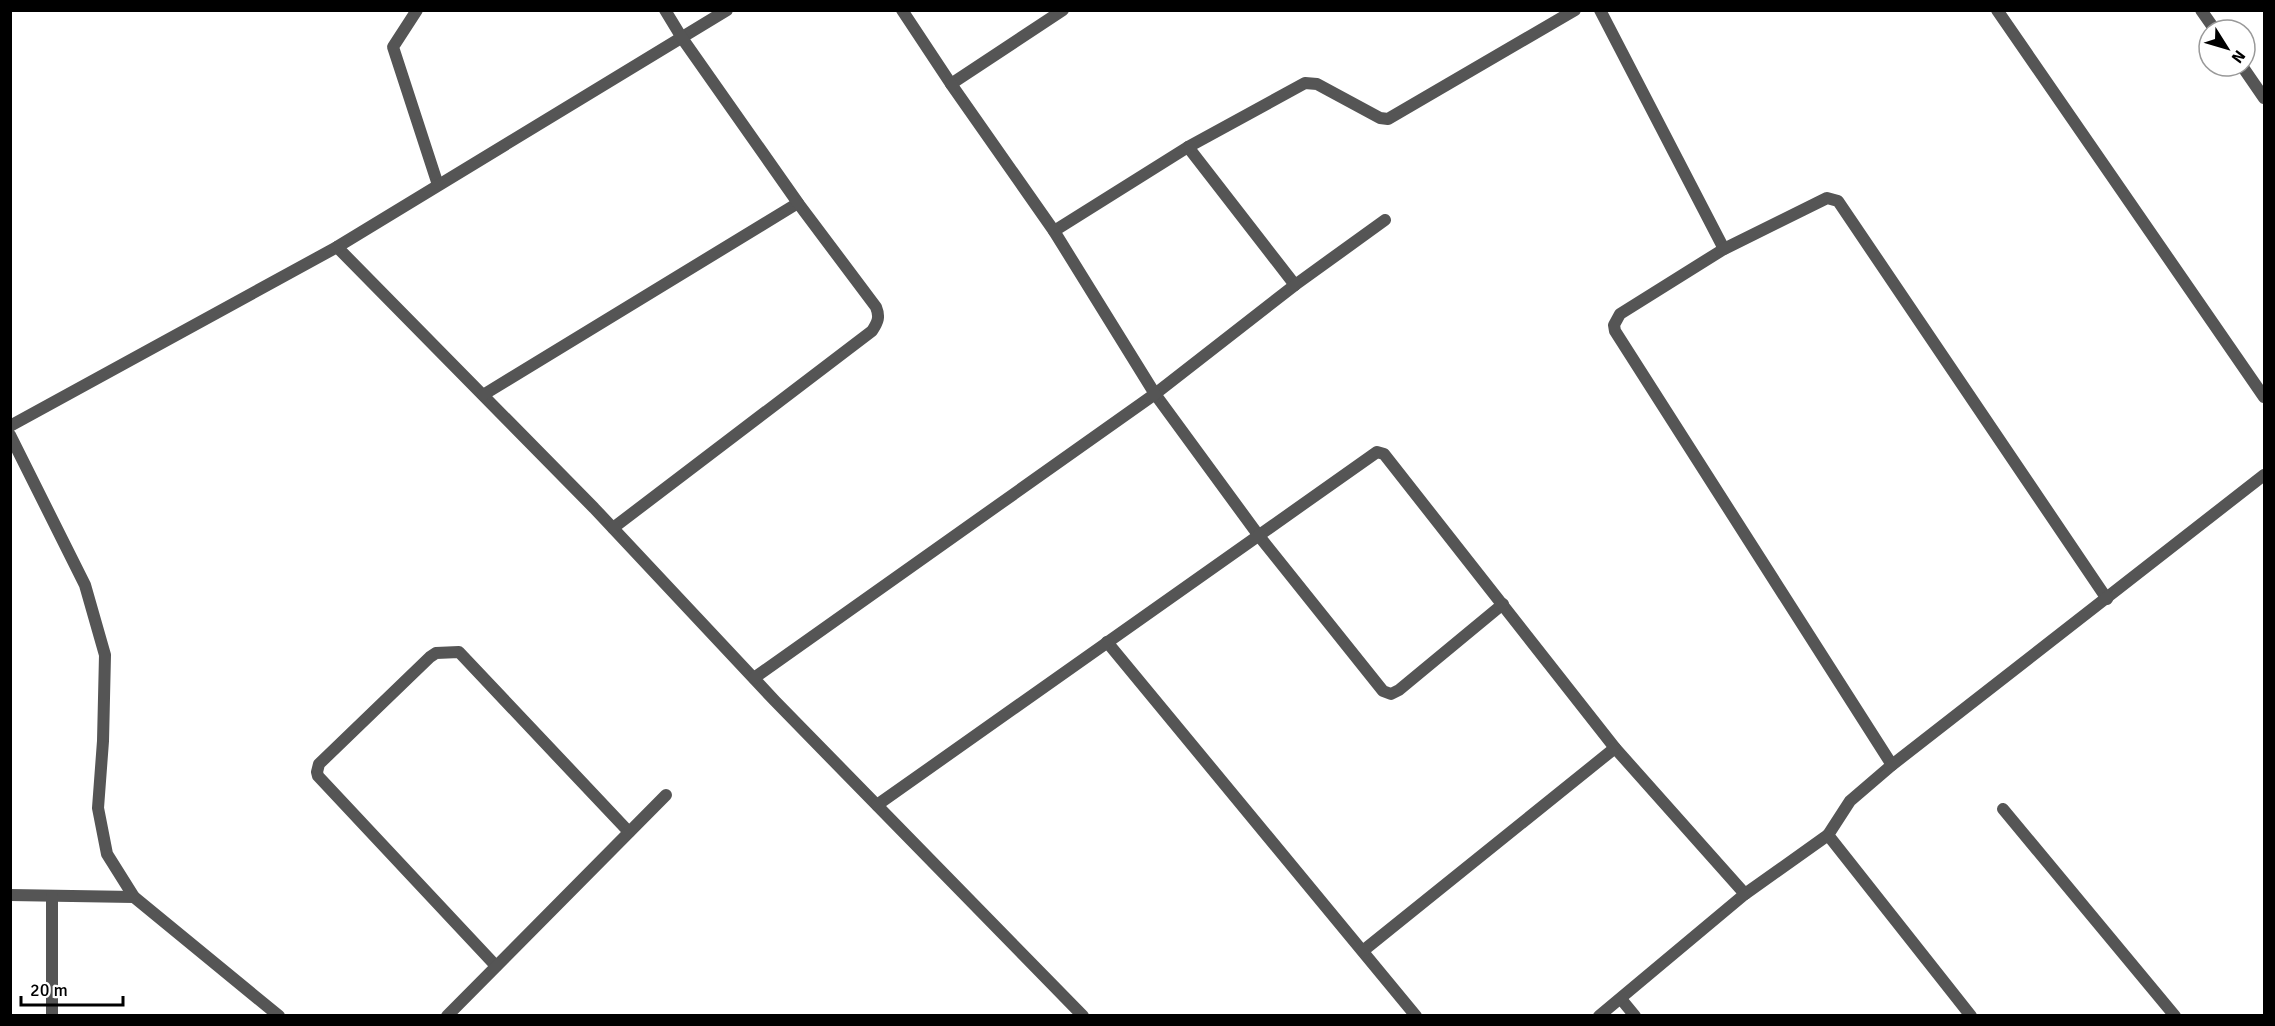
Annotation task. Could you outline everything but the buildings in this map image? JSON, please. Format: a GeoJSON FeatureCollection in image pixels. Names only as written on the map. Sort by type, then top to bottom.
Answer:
{"type":"FeatureCollection","features":[{"type":"Feature","properties":{"kind":"street"},"geometry":{"type":"LineString","coordinates":[[417,10],[393,47],[438,185]]}},
{"type":"Feature","properties":{"kind":"street"},"geometry":{"type":"LineString","coordinates":[[613,528],[873,331],[879,314],[798,203],[682,38],[665,10]]}},
{"type":"Feature","properties":{"kind":"street"},"geometry":{"type":"LineString","coordinates":[[10,426],[337,247],[727,10]]}},
{"type":"Feature","properties":{"kind":"street"},"geometry":{"type":"LineString","coordinates":[[902,10],[1054,231],[1155,394],[1259,536],[1383,692],[1391,694],[1399,690],[1503,604]]}},
{"type":"Feature","properties":{"kind":"street"},"geometry":{"type":"LineString","coordinates":[[951,84],[1064,10]]}},
{"type":"Feature","properties":{"kind":"street"},"geometry":{"type":"LineString","coordinates":[[1054,231],[1188,147],[1305,83],[1317,84],[1380,118],[1388,119],[1575,10]]}},
{"type":"Feature","properties":{"kind":"street"},"geometry":{"type":"LineString","coordinates":[[1600,10],[1724,249]]}},
{"type":"Feature","properties":{"kind":"street"},"geometry":{"type":"LineString","coordinates":[[1996,10],[2265,397]]}},
{"type":"Feature","properties":{"kind":"street"},"geometry":{"type":"LineString","coordinates":[[2251,78],[2265,98]]}},
{"type":"Feature","properties":{"kind":"street"},"geometry":{"type":"LineString","coordinates":[[1188,147],[1295,285]]}},
{"type":"Feature","properties":{"kind":"street"},"geometry":{"type":"LineString","coordinates":[[1892,765],[1615,331],[1614,325],[1620,314],[1724,249],[1827,198],[1838,201],[2107,599]]}},
{"type":"Feature","properties":{"kind":"street"},"geometry":{"type":"LineString","coordinates":[[483,395],[798,203]]}},
{"type":"Feature","properties":{"kind":"street"},"geometry":{"type":"LineString","coordinates":[[754,678],[1155,394],[1295,285],[1385,220]]}},
{"type":"Feature","properties":{"kind":"street"},"geometry":{"type":"LineString","coordinates":[[337,247],[613,528],[754,678],[1083,1016]]}},
{"type":"Feature","properties":{"kind":"street"},"geometry":{"type":"LineString","coordinates":[[10,435],[85,585],[105,655],[103,741],[98,808],[107,854],[134,897],[279,1016]]}},
{"type":"Feature","properties":{"kind":"street"},"geometry":{"type":"LineString","coordinates":[[877,805],[1374,453],[1381,452],[1615,748],[1745,894]]}},
{"type":"Feature","properties":{"kind":"street"},"geometry":{"type":"LineString","coordinates":[[1599,1016],[1745,894],[1828,835],[1850,801],[1892,765],[2265,475]]}},
{"type":"Feature","properties":{"kind":"street"},"geometry":{"type":"LineString","coordinates":[[1107,642],[1364,950],[1416,1016]]}},
{"type":"Feature","properties":{"kind":"street"},"geometry":{"type":"LineString","coordinates":[[496,966],[318,776],[317,768],[320,764],[436,652],[459,652],[629,832]]}},
{"type":"Feature","properties":{"kind":"street"},"geometry":{"type":"LineString","coordinates":[[1364,950],[1615,748]]}},
{"type":"Feature","properties":{"kind":"street"},"geometry":{"type":"LineString","coordinates":[[447,1016],[666,795]]}},
{"type":"Feature","properties":{"kind":"street"},"geometry":{"type":"LineString","coordinates":[[2003,809],[2175,1016]]}},
{"type":"Feature","properties":{"kind":"street"},"geometry":{"type":"LineString","coordinates":[[1828,835],[1971,1016]]}},
{"type":"Feature","properties":{"kind":"street"},"geometry":{"type":"LineString","coordinates":[[10,895],[134,897]]}},
{"type":"Feature","properties":{"kind":"street"},"geometry":{"type":"LineString","coordinates":[[52,896],[52,1016]]}},
{"type":"Feature","properties":{"kind":"street"},"geometry":{"type":"LineString","coordinates":[[1621,999],[1635,1016]]}}]}
